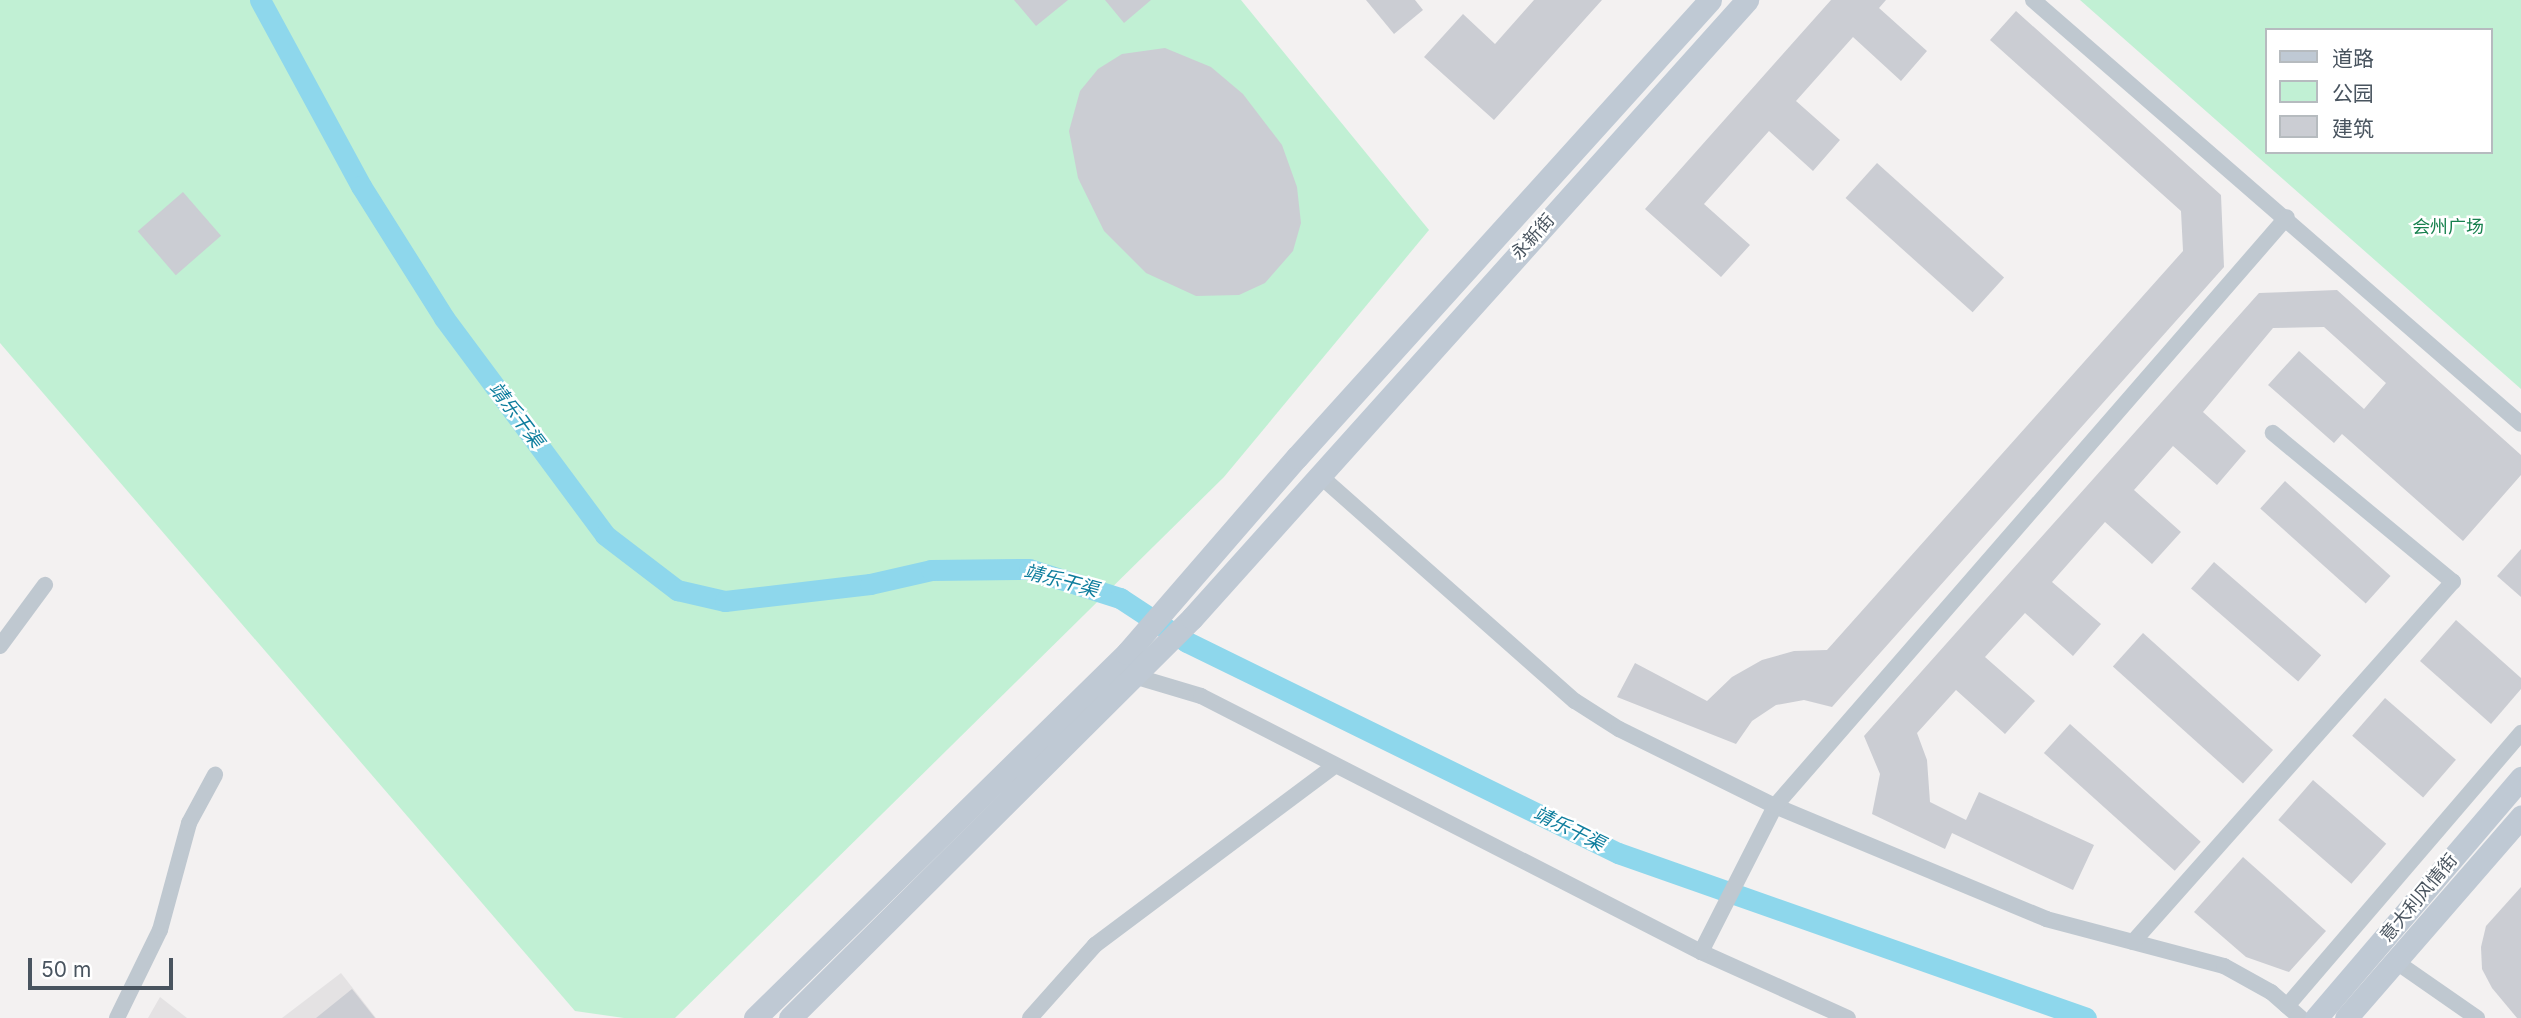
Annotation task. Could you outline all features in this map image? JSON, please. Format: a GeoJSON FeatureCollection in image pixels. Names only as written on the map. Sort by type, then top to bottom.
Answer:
{"type":"FeatureCollection","features":[{"type":"Feature","properties":{"kind":"street","name":"永新街"},"geometry":{"type":"LineString","coordinates":[[1136,665],[1176,598],[1297,457],[1710,0]]}},
{"type":"Feature","properties":{"kind":"street","name":"永新街"},"geometry":{"type":"LineString","coordinates":[[1136,665],[1192,618],[1318,474],[1747,0]]}},
{"type":"Feature","properties":{"kind":"street"},"geometry":{"type":"LineString","coordinates":[[2033,0],[2287,217],[2521,424]]}},
{"type":"Feature","properties":{"kind":"street"},"geometry":{"type":"LineString","coordinates":[[1701,952],[1775,806],[2287,217]]}},
{"type":"Feature","properties":{"kind":"street"},"geometry":{"type":"LineString","coordinates":[[2133,942],[2453,582],[2273,433]]}},
{"type":"Feature","properties":{"kind":"street"},"geometry":{"type":"LineString","coordinates":[[1297,457],[1575,701],[1619,729],[1775,806],[2046,919],[2224,966],[2287,1006],[2301,1018]]}},
{"type":"Feature","properties":{"kind":"street"},"geometry":{"type":"LineString","coordinates":[[0,646],[45,585]]}},
{"type":"Feature","properties":{"kind":"street"},"geometry":{"type":"LineString","coordinates":[[1136,665],[1701,952],[1848,1018]]}},
{"type":"Feature","properties":{"kind":"street"},"geometry":{"type":"LineString","coordinates":[[755,1018],[1136,665]]}},
{"type":"Feature","properties":{"kind":"street"},"geometry":{"type":"LineString","coordinates":[[790,1018],[1136,665]]}},
{"type":"Feature","properties":{"kind":"street"},"geometry":{"type":"LineString","coordinates":[[2287,1006],[2521,733]]}},
{"type":"Feature","properties":{"kind":"street"},"geometry":{"type":"LineString","coordinates":[[1030,1018],[1096,945],[1333,767]]}},
{"type":"Feature","properties":{"kind":"street"},"geometry":{"type":"LineString","coordinates":[[117,1018],[160,930],[189,823],[215,775]]}},
{"type":"Feature","properties":{"kind":"street","name":"意大利风情街"},"geometry":{"type":"LineString","coordinates":[[2316,1018],[2521,778]]}},
{"type":"Feature","properties":{"kind":"street","name":"意大利风情街"},"geometry":{"type":"LineString","coordinates":[[2346,1018],[2521,817]]}},
{"type":"Feature","properties":{"kind":"street"},"geometry":{"type":"LineString","coordinates":[[2395,961],[2477,1018]]}},
{"type":"Feature","properties":{"kind":"shaded area"},"geometry":{"type":"Polygon","coordinates":[[[341,973],[376,1018],[282,1018],[341,973]]]}},
{"type":"Feature","properties":{"kind":"shaded area"},"geometry":{"type":"Polygon","coordinates":[[[160,997],[187,1018],[148,1018],[160,997]]]}},
{"type":"Feature","properties":{"kind":"green space"},"geometry":{"type":"Polygon","coordinates":[[[0,0],[1241,0],[1429,230],[1224,477],[675,1018],[624,1018],[575,1011],[0,343],[0,0]]]}},
{"type":"Feature","properties":{"kind":"green space","name":"会州广场"},"geometry":{"type":"Polygon","coordinates":[[[2080,0],[2521,0],[2521,389],[2080,0]]]}},
{"type":"Feature","properties":{"kind":"building"},"geometry":{"type":"Polygon","coordinates":[[[1014,0],[1068,0],[1036,26],[1014,0]]]}},
{"type":"Feature","properties":{"kind":"building"},"geometry":{"type":"Polygon","coordinates":[[[1105,0],[1151,0],[1124,23],[1105,0]]]}},
{"type":"Feature","properties":{"kind":"building"},"geometry":{"type":"Polygon","coordinates":[[[1366,0],[1415,0],[1423,10],[1394,34],[1366,0]]]}},
{"type":"Feature","properties":{"kind":"building"},"geometry":{"type":"Polygon","coordinates":[[[1534,0],[1602,0],[1494,120],[1424,57],[1463,14],[1495,44],[1534,0]]]}},
{"type":"Feature","properties":{"kind":"building"},"geometry":{"type":"Polygon","coordinates":[[[1831,0],[1886,0],[1879,8],[1927,51],[1901,81],[1853,37],[1796,101],[1840,140],[1813,171],[1769,131],[1704,204],[1750,245],[1721,277],[1645,209],[1831,0]]]}},
{"type":"Feature","properties":{"kind":"building"},"geometry":{"type":"Polygon","coordinates":[[[2016,11],[2221,195],[2224,267],[1832,707],[1804,700],[1776,705],[1752,721],[1736,744],[1617,697],[1635,663],[1707,701],[1732,677],[1762,660],[1794,651],[1827,650],[2183,251],[2181,211],[1990,40],[2016,11]]]}},
{"type":"Feature","properties":{"kind":"building"},"geometry":{"type":"Polygon","coordinates":[[[1165,48],[1211,67],[1243,94],[1282,145],[1297,187],[1301,223],[1293,251],[1265,283],[1239,295],[1196,296],[1146,273],[1104,231],[1078,178],[1069,131],[1080,91],[1098,69],[1122,54],[1165,48]]]}},
{"type":"Feature","properties":{"kind":"building"},"geometry":{"type":"Polygon","coordinates":[[[1877,163],[2004,277],[1973,312],[1846,198],[1877,163]]]}},
{"type":"Feature","properties":{"kind":"building"},"geometry":{"type":"Polygon","coordinates":[[[183,192],[221,236],[176,275],[138,231],[183,192]]]}},
{"type":"Feature","properties":{"kind":"building"},"geometry":{"type":"Polygon","coordinates":[[[2337,290],[2521,455],[2521,475],[2463,541],[2342,434],[2334,443],[2268,385],[2299,351],[2364,409],[2386,383],[2324,327],[2273,328],[2203,412],[2246,451],[2217,485],[2173,446],[2134,490],[2181,532],[2152,564],[2105,522],[2052,582],[2101,624],[2073,656],[2025,613],[1985,657],[2035,701],[2005,734],[1956,690],[1917,733],[1927,760],[1930,802],[1966,820],[1979,792],[2094,845],[2073,890],[1952,833],[1945,849],[1872,814],[1880,774],[1864,736],[2259,293],[2337,290]]]}},
{"type":"Feature","properties":{"kind":"building"},"geometry":{"type":"Polygon","coordinates":[[[2285,481],[2391,576],[2366,604],[2260,508],[2285,481]]]}},
{"type":"Feature","properties":{"kind":"building"},"geometry":{"type":"Polygon","coordinates":[[[2521,549],[2521,597],[2497,576],[2521,549]]]}},
{"type":"Feature","properties":{"kind":"building"},"geometry":{"type":"Polygon","coordinates":[[[2214,562],[2321,655],[2298,682],[2191,588],[2214,562]]]}},
{"type":"Feature","properties":{"kind":"building"},"geometry":{"type":"Polygon","coordinates":[[[2456,620],[2521,678],[2521,689],[2491,724],[2420,661],[2456,620]]]}},
{"type":"Feature","properties":{"kind":"building"},"geometry":{"type":"Polygon","coordinates":[[[2143,633],[2273,750],[2243,784],[2113,666],[2143,633]]]}},
{"type":"Feature","properties":{"kind":"building"},"geometry":{"type":"Polygon","coordinates":[[[2385,698],[2456,760],[2423,797],[2352,736],[2385,698]]]}},
{"type":"Feature","properties":{"kind":"building"},"geometry":{"type":"Polygon","coordinates":[[[2070,724],[2201,842],[2175,871],[2044,753],[2070,724]]]}},
{"type":"Feature","properties":{"kind":"building"},"geometry":{"type":"Polygon","coordinates":[[[2313,780],[2386,844],[2351,884],[2278,820],[2313,780]]]}},
{"type":"Feature","properties":{"kind":"building"},"geometry":{"type":"Polygon","coordinates":[[[2243,857],[2326,931],[2289,972],[2246,957],[2194,912],[2243,857]]]}},
{"type":"Feature","properties":{"kind":"building"},"geometry":{"type":"Polygon","coordinates":[[[2521,887],[2521,1018],[2517,1018],[2492,988],[2482,969],[2481,947],[2486,926],[2521,887]]]}},
{"type":"Feature","properties":{"kind":"building"},"geometry":{"type":"Polygon","coordinates":[[[352,989],[375,1018],[316,1018],[352,989]]]}},
{"type":"Feature","properties":{"kind":"waterway","name":"靖乐干渠"},"geometry":{"type":"LineString","coordinates":[[260,0],[361,186],[444,318],[605,535],[677,590],[725,601],[870,584],[931,570],[1029,569],[1120,598],[1187,642],[1618,853],[2086,1018]]}}]}
